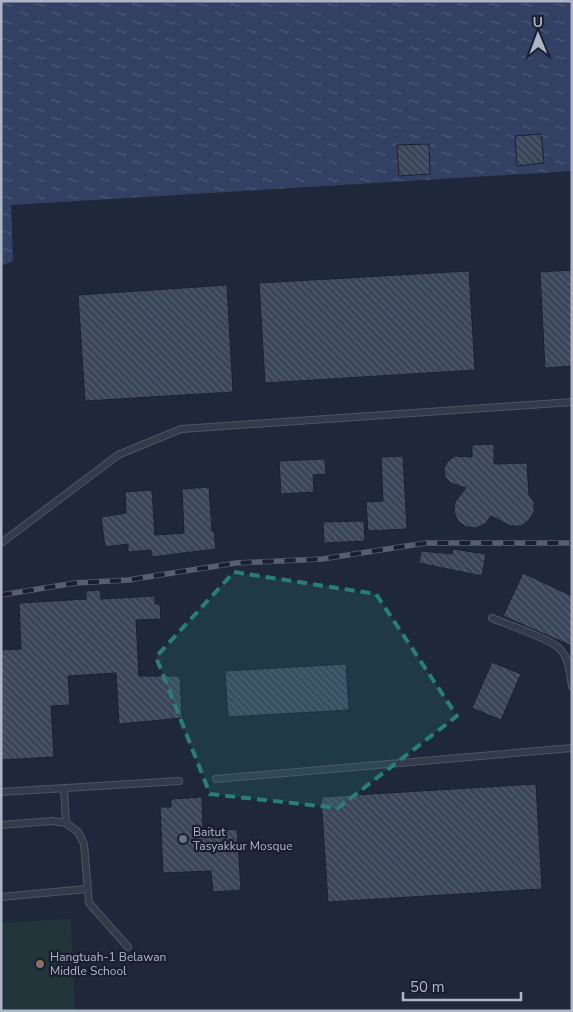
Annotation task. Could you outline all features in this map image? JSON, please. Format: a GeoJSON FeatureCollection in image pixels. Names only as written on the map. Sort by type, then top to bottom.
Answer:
{"type":"FeatureCollection","features":[{"type":"Feature","properties":{"kind":"lane"},"geometry":{"type":"LineString","coordinates":[[1,543],[118,455],[181,429],[572,402]]}},
{"type":"Feature","properties":{"kind":"lane"},"geometry":{"type":"LineString","coordinates":[[492,618],[552,643],[566,659],[572,686]]}},
{"type":"Feature","properties":{"kind":"lane"},"geometry":{"type":"LineString","coordinates":[[216,778],[572,748]]}},
{"type":"Feature","properties":{"kind":"lane"},"geometry":{"type":"LineString","coordinates":[[1,792],[179,780]]}},
{"type":"Feature","properties":{"kind":"lane"},"geometry":{"type":"LineString","coordinates":[[64,788],[66,823]]}},
{"type":"Feature","properties":{"kind":"lane"},"geometry":{"type":"LineString","coordinates":[[1,825],[52,821],[66,823],[78,832],[84,844],[86,889],[89,904],[128,947]]}},
{"type":"Feature","properties":{"kind":"lane"},"geometry":{"type":"LineString","coordinates":[[1,896],[86,889]]}},
{"type":"Feature","properties":{"kind":"highlighted area"},"geometry":{"type":"Polygon","coordinates":[[[234,572],[376,594],[457,716],[338,808],[210,794],[156,657],[234,572]]]}},
{"type":"Feature","properties":{"kind":"shaded area","name":"Hangtuah-1 Belawan Middle School"},"geometry":{"type":"Polygon","coordinates":[[[71,919],[75,1011],[1,1011],[1,923],[71,919]]]}},
{"type":"Feature","properties":{"kind":"water"},"geometry":{"type":"Polygon","coordinates":[[[1,1],[572,1],[572,171],[11,205],[13,261],[1,266],[1,1]]]}},
{"type":"Feature","properties":{"kind":"building"},"geometry":{"type":"Polygon","coordinates":[[[541,134],[544,163],[517,166],[515,136],[541,134]]]}},
{"type":"Feature","properties":{"kind":"building"},"geometry":{"type":"Polygon","coordinates":[[[429,144],[430,174],[399,176],[397,145],[429,144]]]}},
{"type":"Feature","properties":{"kind":"building"},"geometry":{"type":"Polygon","coordinates":[[[572,270],[572,366],[545,368],[540,272],[572,270]]]}},
{"type":"Feature","properties":{"kind":"building"},"geometry":{"type":"Polygon","coordinates":[[[469,271],[475,370],[265,383],[259,283],[469,271]]]}},
{"type":"Feature","properties":{"kind":"building"},"geometry":{"type":"Polygon","coordinates":[[[227,285],[233,392],[85,401],[78,295],[227,285]]]}},
{"type":"Feature","properties":{"kind":"building"},"geometry":{"type":"Polygon","coordinates":[[[494,444],[494,464],[527,463],[529,495],[534,502],[534,512],[529,520],[521,526],[511,526],[491,516],[485,524],[476,528],[466,527],[458,521],[454,512],[455,502],[466,488],[451,483],[445,477],[444,468],[448,461],[455,456],[472,457],[472,445],[494,444]]]}},
{"type":"Feature","properties":{"kind":"building"},"geometry":{"type":"Polygon","coordinates":[[[403,456],[407,529],[368,531],[366,502],[383,501],[381,457],[403,456]]]}},
{"type":"Feature","properties":{"kind":"building"},"geometry":{"type":"Polygon","coordinates":[[[325,459],[326,474],[313,475],[314,492],[281,494],[279,461],[325,459]]]}},
{"type":"Feature","properties":{"kind":"building"},"geometry":{"type":"Polygon","coordinates":[[[209,487],[212,531],[214,531],[216,549],[151,557],[151,550],[128,552],[128,544],[105,547],[101,517],[126,513],[125,492],[152,490],[155,535],[184,533],[182,489],[209,487]]]}},
{"type":"Feature","properties":{"kind":"building"},"geometry":{"type":"Polygon","coordinates":[[[364,521],[365,541],[324,543],[323,522],[364,521]]]}},
{"type":"Feature","properties":{"kind":"building"},"geometry":{"type":"Polygon","coordinates":[[[453,549],[486,554],[482,576],[419,563],[421,551],[452,554],[453,549]]]}},
{"type":"Feature","properties":{"kind":"building"},"geometry":{"type":"Polygon","coordinates":[[[523,573],[572,596],[572,646],[503,616],[523,573]]]}},
{"type":"Feature","properties":{"kind":"building"},"geometry":{"type":"Polygon","coordinates":[[[100,590],[101,599],[155,596],[155,604],[160,604],[161,619],[136,620],[139,676],[180,676],[182,718],[119,724],[116,673],[68,676],[70,705],[51,706],[54,757],[1,760],[1,650],[21,649],[19,603],[86,599],[86,591],[100,590]]]}},
{"type":"Feature","properties":{"kind":"building"},"geometry":{"type":"Polygon","coordinates":[[[492,662],[521,674],[501,720],[472,708],[492,662]]]}},
{"type":"Feature","properties":{"kind":"building"},"geometry":{"type":"Polygon","coordinates":[[[346,664],[349,710],[228,717],[225,671],[346,664]]]}},
{"type":"Feature","properties":{"kind":"building"},"geometry":{"type":"Polygon","coordinates":[[[536,784],[542,889],[328,902],[321,797],[536,784]]]}},
{"type":"Feature","properties":{"kind":"building","name":"Baitut Tasyakkur Mosque"},"geometry":{"type":"Polygon","coordinates":[[[202,797],[203,832],[237,829],[241,890],[213,892],[211,871],[163,873],[160,807],[171,807],[171,799],[202,797]]]}},
{"type":"Feature","properties":{"kind":"railway"},"geometry":{"type":"LineString","coordinates":[[1,595],[75,583],[128,580],[236,563],[322,559],[426,543],[572,543]]}},
{"type":"Feature","properties":{"kind":"place","name":"Baitut Tasyakkur Mosque"},"geometry":{"type":"Point","coordinates":[183,839]}},
{"type":"Feature","properties":{"kind":"place","name":"Hangtuah-1 Belawan Middle School"},"geometry":{"type":"Point","coordinates":[40,964]}}]}
